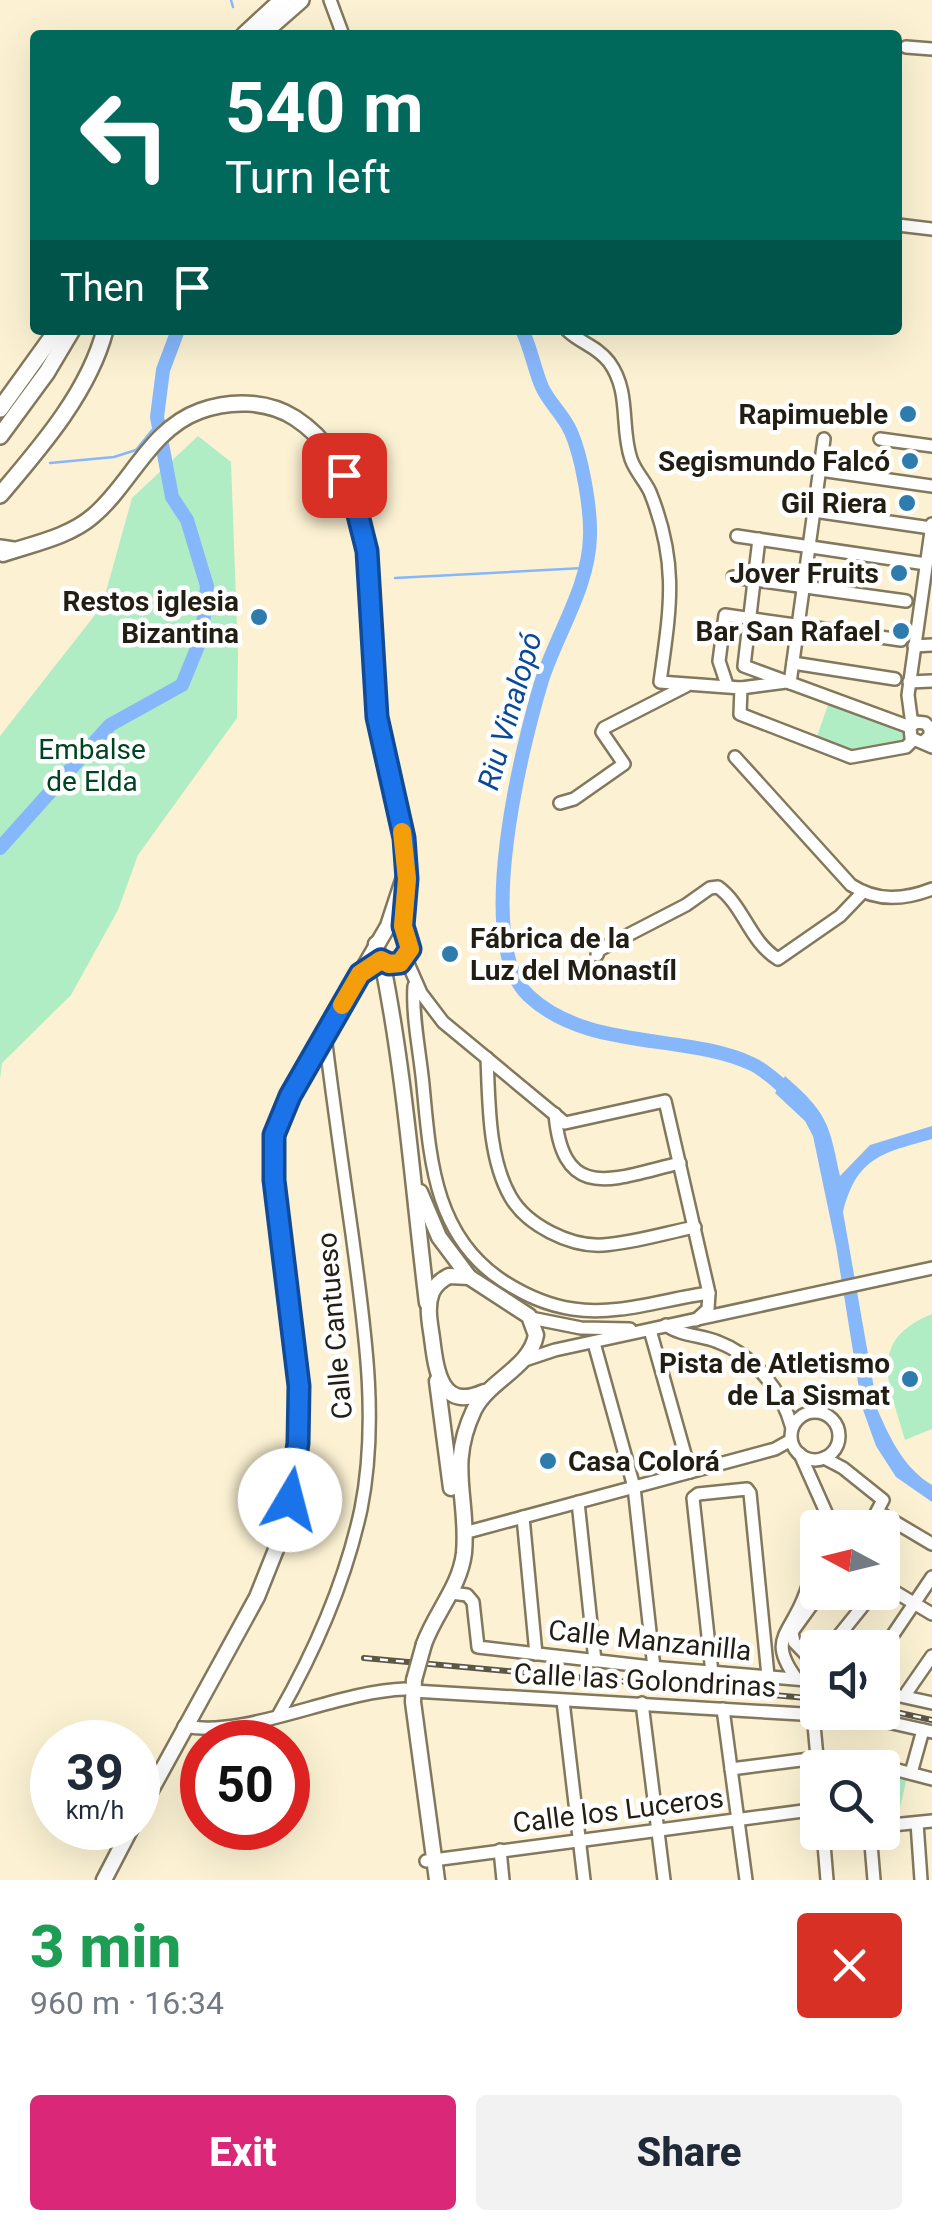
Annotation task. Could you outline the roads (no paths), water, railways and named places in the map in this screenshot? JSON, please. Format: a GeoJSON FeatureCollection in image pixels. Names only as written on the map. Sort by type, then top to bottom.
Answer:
{"type":"FeatureCollection","features":[{"type":"Feature","properties":{"kind":"highway"},"geometry":{"type":"LineString","coordinates":[[249,30],[282,0]]}},
{"type":"Feature","properties":{"kind":"highway"},"geometry":{"type":"LineString","coordinates":[[267,30],[301,0]]}},
{"type":"Feature","properties":{"kind":"highway"},"geometry":{"type":"LineString","coordinates":[[0,409],[53,335]]}},
{"type":"Feature","properties":{"kind":"highway"},"geometry":{"type":"LineString","coordinates":[[0,436],[69,335]]}},
{"type":"Feature","properties":{"kind":"highway"},"geometry":{"type":"LineString","coordinates":[[0,496],[77,391],[103,335]]}},
{"type":"Feature","properties":{"kind":"main road"},"geometry":{"type":"LineString","coordinates":[[4,551],[72,530],[86,521],[173,426],[214,407],[249,404],[273,408],[310,429],[344,475],[367,551],[378,732],[404,838],[407,868],[404,935]]}},
{"type":"Feature","properties":{"kind":"main road"},"geometry":{"type":"LineString","coordinates":[[187,1720],[257,1598],[290,1500],[298,1443],[298,1364],[272,1149],[284,1106],[380,938],[407,868]]}},
{"type":"Feature","properties":{"kind":"main road"},"geometry":{"type":"LineString","coordinates":[[360,974],[391,961],[410,944],[396,930],[380,938]]}},
{"type":"Feature","properties":{"kind":"main road"},"geometry":{"type":"LineString","coordinates":[[380,938],[391,961],[391,996],[428,1309],[464,1533],[461,1569],[420,1644]]}},
{"type":"Feature","properties":{"kind":"main road"},"geometry":{"type":"LineString","coordinates":[[410,1152],[429,1218],[448,1250],[469,1277],[531,1318],[536,1328],[535,1340],[521,1362],[484,1392],[470,1397],[454,1395],[443,1385],[436,1370]]}},
{"type":"Feature","properties":{"kind":"main road"},"geometry":{"type":"LineString","coordinates":[[428,1309],[434,1288],[443,1278],[469,1277]]}},
{"type":"Feature","properties":{"kind":"main road"},"geometry":{"type":"LineString","coordinates":[[436,1880],[430,1860],[410,1685],[424,1622],[454,1567],[458,1465],[462,1443],[484,1392]]}},
{"type":"Feature","properties":{"kind":"main road"},"geometry":{"type":"LineString","coordinates":[[160,1772],[180,1734]]}},
{"type":"Feature","properties":{"kind":"main road"},"geometry":{"type":"LineString","coordinates":[[104,1880],[119,1850]]}},
{"type":"Feature","properties":{"kind":"main road"},"geometry":{"type":"LineString","coordinates":[[428,1880],[430,1860]]}},
{"type":"Feature","properties":{"kind":"street"},"geometry":{"type":"LineString","coordinates":[[330,0],[341,30]]}},
{"type":"Feature","properties":{"kind":"street"},"geometry":{"type":"LineString","coordinates":[[906,46],[932,49]]}},
{"type":"Feature","properties":{"kind":"street"},"geometry":{"type":"LineString","coordinates":[[902,225],[932,228]]}},
{"type":"Feature","properties":{"kind":"street"},"geometry":{"type":"LineString","coordinates":[[575,335],[594,346],[616,373],[626,412],[630,457],[649,491],[660,526],[672,580],[660,682],[734,686],[788,682]]}},
{"type":"Feature","properties":{"kind":"street"},"geometry":{"type":"LineString","coordinates":[[788,682],[824,439]]}},
{"type":"Feature","properties":{"kind":"street"},"geometry":{"type":"LineString","coordinates":[[880,439],[932,447]]}},
{"type":"Feature","properties":{"kind":"street"},"geometry":{"type":"LineString","coordinates":[[820,470],[932,486]]}},
{"type":"Feature","properties":{"kind":"street"},"geometry":{"type":"LineString","coordinates":[[814,511],[932,526],[909,693],[919,733]]}},
{"type":"Feature","properties":{"kind":"street"},"geometry":{"type":"LineString","coordinates":[[737,536],[926,564]]}},
{"type":"Feature","properties":{"kind":"street"},"geometry":{"type":"LineString","coordinates":[[759,539],[744,666],[919,733]]}},
{"type":"Feature","properties":{"kind":"street"},"geometry":{"type":"LineString","coordinates":[[733,577],[906,601]]}},
{"type":"Feature","properties":{"kind":"street"},"geometry":{"type":"LineString","coordinates":[[900,640],[725,616],[719,661],[734,686],[740,714],[851,758],[906,747],[919,733]]}},
{"type":"Feature","properties":{"kind":"street"},"geometry":{"type":"LineString","coordinates":[[914,646],[932,644]]}},
{"type":"Feature","properties":{"kind":"street"},"geometry":{"type":"LineString","coordinates":[[793,663],[895,679]]}},
{"type":"Feature","properties":{"kind":"street"},"geometry":{"type":"LineString","coordinates":[[909,693],[932,681]]}},
{"type":"Feature","properties":{"kind":"street"},"geometry":{"type":"LineString","coordinates":[[560,804],[574,799],[624,764],[602,732],[604,728],[688,685]]}},
{"type":"Feature","properties":{"kind":"street"},"geometry":{"type":"LineString","coordinates":[[909,693],[919,733]]}},
{"type":"Feature","properties":{"kind":"street"},"geometry":{"type":"LineString","coordinates":[[735,757],[790,814],[829,864],[862,892],[908,898],[932,889]]}},
{"type":"Feature","properties":{"kind":"street"},"geometry":{"type":"LineString","coordinates":[[597,955],[598,950],[718,886],[736,904],[746,927],[778,959],[840,916],[862,892]]}},
{"type":"Feature","properties":{"kind":"street"},"geometry":{"type":"LineString","coordinates":[[391,961],[416,983],[443,1022],[566,1123],[665,1101],[709,1293],[708,1309],[696,1320]]}},
{"type":"Feature","properties":{"kind":"street"},"geometry":{"type":"LineString","coordinates":[[416,983],[429,1146],[440,1202],[456,1236],[488,1271],[542,1303],[576,1310],[620,1309],[709,1293]]}},
{"type":"Feature","properties":{"kind":"street"},"geometry":{"type":"LineString","coordinates":[[418,1039],[422,1029],[432,1022],[443,1022]]}},
{"type":"Feature","properties":{"kind":"street","name":"Calle Cantueso"},"geometry":{"type":"LineString","coordinates":[[279,1714],[324,1630],[340,1585],[361,1507],[368,1444],[368,1379],[359,1288],[326,1044],[322,1038]]}},
{"type":"Feature","properties":{"kind":"street"},"geometry":{"type":"LineString","coordinates":[[487,1058],[488,1097],[510,1198],[545,1231],[568,1240],[602,1245],[695,1228]]}},
{"type":"Feature","properties":{"kind":"street"},"geometry":{"type":"LineString","coordinates":[[555,1114],[563,1158],[577,1173],[598,1180],[680,1163]]}},
{"type":"Feature","properties":{"kind":"street"},"geometry":{"type":"LineString","coordinates":[[521,1362],[554,1350],[932,1268]]}},
{"type":"Feature","properties":{"kind":"street"},"geometry":{"type":"LineString","coordinates":[[709,1293],[726,1313]]}},
{"type":"Feature","properties":{"kind":"street"},"geometry":{"type":"LineString","coordinates":[[720,1342],[713,1333],[726,1313]]}},
{"type":"Feature","properties":{"kind":"street"},"geometry":{"type":"LineString","coordinates":[[531,1318],[594,1330],[659,1327],[720,1342],[748,1360],[786,1406],[792,1434],[824,1510]]}},
{"type":"Feature","properties":{"kind":"street"},"geometry":{"type":"LineString","coordinates":[[659,1327],[690,1472]]}},
{"type":"Feature","properties":{"kind":"street"},"geometry":{"type":"LineString","coordinates":[[594,1342],[634,1487],[654,1668]]}},
{"type":"Feature","properties":{"kind":"street"},"geometry":{"type":"LineString","coordinates":[[786,1406],[801,1416]]}},
{"type":"Feature","properties":{"kind":"street"},"geometry":{"type":"LineString","coordinates":[[464,1533],[775,1449],[792,1434],[801,1416],[819,1411],[831,1417],[839,1430],[837,1446],[844,1468]]}},
{"type":"Feature","properties":{"kind":"street"},"geometry":{"type":"LineString","coordinates":[[811,1479],[813,1468],[837,1446]]}},
{"type":"Feature","properties":{"kind":"street"},"geometry":{"type":"LineString","coordinates":[[800,1454],[844,1468],[883,1500],[879,1510]]}},
{"type":"Feature","properties":{"kind":"street"},"geometry":{"type":"LineString","coordinates":[[712,1673],[695,1495],[750,1490],[768,1676]]}},
{"type":"Feature","properties":{"kind":"street"},"geometry":{"type":"LineString","coordinates":[[578,1502],[595,1661]]}},
{"type":"Feature","properties":{"kind":"street"},"geometry":{"type":"LineString","coordinates":[[523,1518],[536,1654]]}},
{"type":"Feature","properties":{"kind":"street"},"geometry":{"type":"LineString","coordinates":[[900,1525],[932,1544]]}},
{"type":"Feature","properties":{"kind":"street"},"geometry":{"type":"LineString","coordinates":[[897,1630],[932,1577]]}},
{"type":"Feature","properties":{"kind":"street","name":"Calle Manzanilla"},"geometry":{"type":"LineString","coordinates":[[450,1593],[467,1595],[473,1602],[478,1646],[654,1668],[800,1679]]}},
{"type":"Feature","properties":{"kind":"street"},"geometry":{"type":"LineString","coordinates":[[900,1595],[932,1614]]}},
{"type":"Feature","properties":{"kind":"street"},"geometry":{"type":"LineString","coordinates":[[796,1678],[784,1658],[782,1641],[800,1605]]}},
{"type":"Feature","properties":{"kind":"street","name":"Calle Manzanilla"},"geometry":{"type":"LineString","coordinates":[[800,1648],[794,1642],[795,1626],[807,1610]]}},
{"type":"Feature","properties":{"kind":"street"},"geometry":{"type":"LineString","coordinates":[[843,1630],[860,1610]]}},
{"type":"Feature","properties":{"kind":"street"},"geometry":{"type":"LineString","coordinates":[[908,1692],[932,1656]]}},
{"type":"Feature","properties":{"kind":"street","name":"Calle las Golondrinas"},"geometry":{"type":"LineString","coordinates":[[257,1720],[410,1685],[563,1700],[800,1713]]}},
{"type":"Feature","properties":{"kind":"street"},"geometry":{"type":"LineString","coordinates":[[900,1696],[932,1703]]}},
{"type":"Feature","properties":{"kind":"street"},"geometry":{"type":"LineString","coordinates":[[563,1700],[584,1880]]}},
{"type":"Feature","properties":{"kind":"street"},"geometry":{"type":"LineString","coordinates":[[642,1704],[664,1880]]}},
{"type":"Feature","properties":{"kind":"street"},"geometry":{"type":"LineString","coordinates":[[723,1709],[746,1880]]}},
{"type":"Feature","properties":{"kind":"street","name":"Calle las Golondrinas"},"geometry":{"type":"LineString","coordinates":[[900,1724],[927,1731]]}},
{"type":"Feature","properties":{"kind":"street"},"geometry":{"type":"LineString","coordinates":[[910,1773],[927,1731]]}},
{"type":"Feature","properties":{"kind":"street"},"geometry":{"type":"LineString","coordinates":[[731,1769],[800,1764]]}},
{"type":"Feature","properties":{"kind":"street"},"geometry":{"type":"LineString","coordinates":[[900,1770],[932,1778]]}},
{"type":"Feature","properties":{"kind":"street","name":"Calle los Luceros"},"geometry":{"type":"LineString","coordinates":[[430,1860],[800,1811]]}},
{"type":"Feature","properties":{"kind":"street"},"geometry":{"type":"LineString","coordinates":[[900,1824],[932,1821]]}},
{"type":"Feature","properties":{"kind":"street"},"geometry":{"type":"LineString","coordinates":[[917,1822],[921,1880]]}},
{"type":"Feature","properties":{"kind":"street"},"geometry":{"type":"LineString","coordinates":[[500,1850],[503,1880]]}},
{"type":"Feature","properties":{"kind":"street"},"geometry":{"type":"LineString","coordinates":[[825,1850],[828,1880]]}},
{"type":"Feature","properties":{"kind":"street"},"geometry":{"type":"LineString","coordinates":[[872,1850],[874,1880]]}},
{"type":"Feature","properties":{"kind":"water"},"geometry":{"type":"Polygon","coordinates":[[[785,1076],[824,1120],[840,1176],[870,1145],[932,1126],[932,1139],[886,1154],[864,1168],[843,1212],[878,1411],[906,1462],[932,1485],[932,1502],[896,1477],[876,1446],[862,1407],[836,1246],[813,1136],[805,1121],[775,1093],[785,1076]]]}},
{"type":"Feature","properties":{"kind":"waterway"},"geometry":{"type":"LineString","coordinates":[[231,0],[233,7]]}},
{"type":"Feature","properties":{"kind":"waterway","name":"Riu Vinalopó"},"geometry":{"type":"LineString","coordinates":[[0,848],[110,725],[182,685],[202,636],[207,586],[187,520],[172,497],[157,417],[163,370],[176,335]]}},
{"type":"Feature","properties":{"kind":"waterway","name":"Riu Vinalopó"},"geometry":{"type":"LineString","coordinates":[[524,335],[542,387],[575,443],[585,483],[590,536],[578,592],[542,680],[514,795],[503,891],[504,934],[512,970],[529,996],[579,1025],[608,1034],[726,1054],[758,1067],[794,1096]]}},
{"type":"Feature","properties":{"kind":"waterway"},"geometry":{"type":"LineString","coordinates":[[50,463],[114,457],[136,450],[158,423]]}},
{"type":"Feature","properties":{"kind":"waterway"},"geometry":{"type":"LineString","coordinates":[[395,578],[583,568]]}},
{"type":"Feature","properties":{"kind":"railway"},"geometry":{"type":"LineString","coordinates":[[364,1658],[800,1697]]}},
{"type":"Feature","properties":{"kind":"railway"},"geometry":{"type":"LineString","coordinates":[[900,1713],[932,1720]]}},
{"type":"Feature","properties":{"kind":"place","name":"Rapimueble"},"geometry":{"type":"Point","coordinates":[908,414]}},
{"type":"Feature","properties":{"kind":"place","name":"Segismundo Falcó"},"geometry":{"type":"Point","coordinates":[910,461]}},
{"type":"Feature","properties":{"kind":"place","name":"Gil Riera"},"geometry":{"type":"Point","coordinates":[907,503]}},
{"type":"Feature","properties":{"kind":"place","name":"Jover Fruits"},"geometry":{"type":"Point","coordinates":[899,573]}},
{"type":"Feature","properties":{"kind":"place","name":"Restos iglesia Bizantina"},"geometry":{"type":"Point","coordinates":[259,617]}},
{"type":"Feature","properties":{"kind":"place","name":"Bar San Rafael"},"geometry":{"type":"Point","coordinates":[901,631]}},
{"type":"Feature","properties":{"kind":"place","name":"Fábrica de la Luz del Monastíl"},"geometry":{"type":"Point","coordinates":[450,954]}},
{"type":"Feature","properties":{"kind":"place","name":"Pista de Atletismo de La Sismat"},"geometry":{"type":"Point","coordinates":[910,1379]}},
{"type":"Feature","properties":{"kind":"place","name":"Casa Colorá"},"geometry":{"type":"Point","coordinates":[548,1461]}},
{"type":"Feature","properties":{"kind":"park label","name":"Embalse de Elda"},"geometry":{"type":"Point","coordinates":[92,765]}}]}
